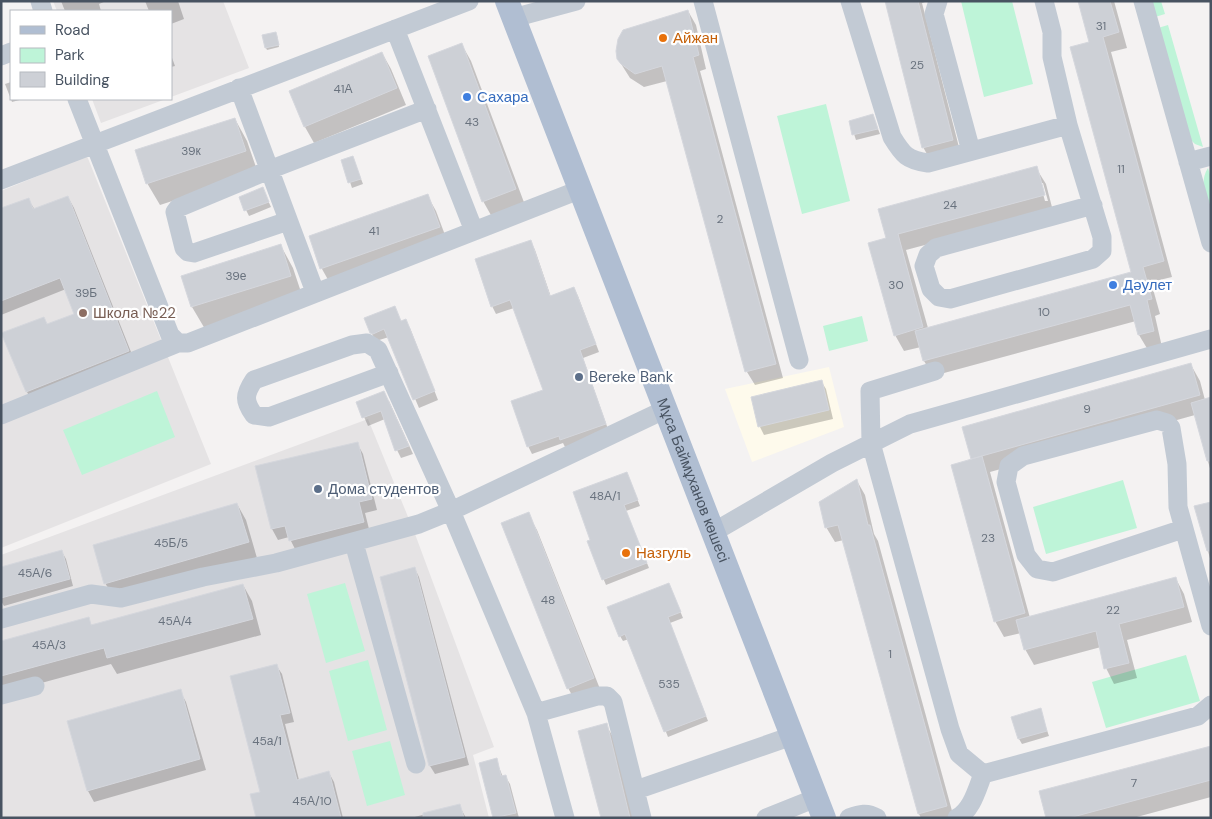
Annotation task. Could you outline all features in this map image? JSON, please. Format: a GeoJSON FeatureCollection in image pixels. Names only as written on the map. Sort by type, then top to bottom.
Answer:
{"type":"FeatureCollection","features":[{"type":"Feature","properties":{"kind":"main road","name":"Мұса Баймұханов көшесі"},"geometry":{"type":"LineString","coordinates":[[510,9],[820,808]]}},
{"type":"Feature","properties":{"kind":"street"},"geometry":{"type":"LineString","coordinates":[[1,180],[469,1]]}},
{"type":"Feature","properties":{"kind":"street"},"geometry":{"type":"LineString","coordinates":[[510,9],[576,1]]}},
{"type":"Feature","properties":{"kind":"street"},"geometry":{"type":"LineString","coordinates":[[703,1],[799,360]]}},
{"type":"Feature","properties":{"kind":"street"},"geometry":{"type":"LineString","coordinates":[[850,1],[892,137],[903,154],[914,161],[928,163],[1068,125]]}},
{"type":"Feature","properties":{"kind":"street"},"geometry":{"type":"LineString","coordinates":[[938,1],[934,14],[971,151]]}},
{"type":"Feature","properties":{"kind":"street"},"geometry":{"type":"LineString","coordinates":[[1044,1],[1052,32],[1052,57],[1068,125],[1093,205],[1102,237],[1102,251],[1093,259],[950,299],[940,297],[931,289],[924,266],[928,255],[936,248],[1093,205]]}},
{"type":"Feature","properties":{"kind":"street"},"geometry":{"type":"LineString","coordinates":[[1143,1],[1211,243]]}},
{"type":"Feature","properties":{"kind":"street"},"geometry":{"type":"LineString","coordinates":[[396,29],[474,231]]}},
{"type":"Feature","properties":{"kind":"street"},"geometry":{"type":"LineString","coordinates":[[239,88],[314,292]]}},
{"type":"Feature","properties":{"kind":"street"},"geometry":{"type":"LineString","coordinates":[[77,100],[170,335],[178,343]]}},
{"type":"Feature","properties":{"kind":"street"},"geometry":{"type":"LineString","coordinates":[[288,220],[194,253],[188,252],[184,248],[174,212],[178,208],[269,170],[427,108]]}},
{"type":"Feature","properties":{"kind":"street"},"geometry":{"type":"LineString","coordinates":[[1188,162],[1211,156]]}},
{"type":"Feature","properties":{"kind":"street"},"geometry":{"type":"LineString","coordinates":[[1,415],[178,343],[188,343],[314,292],[579,190]]}},
{"type":"Feature","properties":{"kind":"street"},"geometry":{"type":"LineString","coordinates":[[712,533],[832,463],[910,424],[1211,339]]}},
{"type":"Feature","properties":{"kind":"street"},"geometry":{"type":"LineString","coordinates":[[389,373],[269,418],[254,415],[247,404],[247,391],[254,380],[352,345],[367,343],[378,350],[389,373],[451,511],[536,713],[565,818]]}},
{"type":"Feature","properties":{"kind":"street"},"geometry":{"type":"LineString","coordinates":[[936,371],[870,391],[871,444],[950,729],[959,754],[983,774]]}},
{"type":"Feature","properties":{"kind":"street"},"geometry":{"type":"LineString","coordinates":[[1,619],[91,594],[121,598],[203,577],[276,563],[419,524],[451,511],[664,410]]}},
{"type":"Feature","properties":{"kind":"street"},"geometry":{"type":"LineString","coordinates":[[1183,529],[1053,572],[1037,569],[1026,555],[1006,482],[1009,466],[1023,456],[1157,420],[1167,423],[1171,428],[1177,464],[1178,507],[1211,626]]}},
{"type":"Feature","properties":{"kind":"street"},"geometry":{"type":"LineString","coordinates":[[354,543],[416,764]]}},
{"type":"Feature","properties":{"kind":"street"},"geometry":{"type":"LineString","coordinates":[[1,696],[35,686]]}},
{"type":"Feature","properties":{"kind":"street"},"geometry":{"type":"LineString","coordinates":[[536,713],[597,696],[607,696],[613,702],[642,818]]}},
{"type":"Feature","properties":{"kind":"street"},"geometry":{"type":"LineString","coordinates":[[983,774],[1198,716],[1211,705]]}},
{"type":"Feature","properties":{"kind":"street"},"geometry":{"type":"LineString","coordinates":[[636,790],[792,736]]}},
{"type":"Feature","properties":{"kind":"street"},"geometry":{"type":"LineString","coordinates":[[957,818],[972,803],[983,774]]}},
{"type":"Feature","properties":{"kind":"street"},"geometry":{"type":"LineString","coordinates":[[766,818],[820,808]]}},
{"type":"Feature","properties":{"kind":"street"},"geometry":{"type":"LineString","coordinates":[[849,818],[860,813],[871,814],[877,818]]}},
{"type":"Feature","properties":{"kind":"shaded area"},"geometry":{"type":"Polygon","coordinates":[[[53,1],[223,1],[249,68],[172,97],[172,10],[57,10],[53,1]]]}},
{"type":"Feature","properties":{"kind":"shaded area"},"geometry":{"type":"Polygon","coordinates":[[[92,100],[163,100],[101,123],[92,100]]]}},
{"type":"Feature","properties":{"kind":"shaded area"},"geometry":{"type":"Polygon","coordinates":[[[87,156],[211,464],[1,548],[1,191],[87,156]]]}},
{"type":"Feature","properties":{"kind":"shaded area"},"geometry":{"type":"Polygon","coordinates":[[[829,367],[844,427],[752,462],[725,389],[829,367]]]}},
{"type":"Feature","properties":{"kind":"shaded area"},"geometry":{"type":"Polygon","coordinates":[[[368,419],[415,534],[494,747],[473,755],[489,818],[1,818],[1,555],[368,419]]]}},
{"type":"Feature","properties":{"kind":"green space"},"geometry":{"type":"Polygon","coordinates":[[[961,1],[1012,1],[1033,84],[984,97],[961,1]]]}},
{"type":"Feature","properties":{"kind":"green space"},"geometry":{"type":"Polygon","coordinates":[[[1151,1],[1161,1],[1165,14],[1155,17],[1151,1]]]}},
{"type":"Feature","properties":{"kind":"green space"},"geometry":{"type":"Polygon","coordinates":[[[1168,25],[1203,147],[1195,144],[1190,139],[1158,28],[1168,25]]]}},
{"type":"Feature","properties":{"kind":"green space"},"geometry":{"type":"Polygon","coordinates":[[[826,104],[850,201],[802,214],[777,116],[826,104]]]}},
{"type":"Feature","properties":{"kind":"green space"},"geometry":{"type":"Polygon","coordinates":[[[1208,168],[1211,178],[1211,218],[1204,186],[1205,174],[1208,168]]]}},
{"type":"Feature","properties":{"kind":"green space"},"geometry":{"type":"Polygon","coordinates":[[[862,316],[868,341],[829,351],[823,326],[862,316]]]}},
{"type":"Feature","properties":{"kind":"green space"},"geometry":{"type":"Polygon","coordinates":[[[157,391],[175,437],[82,475],[63,430],[157,391]]]}},
{"type":"Feature","properties":{"kind":"green space"},"geometry":{"type":"Polygon","coordinates":[[[1123,480],[1137,528],[1046,554],[1033,507],[1123,480]]]}},
{"type":"Feature","properties":{"kind":"green space"},"geometry":{"type":"Polygon","coordinates":[[[345,583],[365,651],[326,663],[307,594],[345,583]]]}},
{"type":"Feature","properties":{"kind":"green space"},"geometry":{"type":"Polygon","coordinates":[[[1186,655],[1200,701],[1106,728],[1092,682],[1186,655]]]}},
{"type":"Feature","properties":{"kind":"green space"},"geometry":{"type":"Polygon","coordinates":[[[368,660],[387,730],[348,741],[329,671],[368,660]]]}},
{"type":"Feature","properties":{"kind":"green space"},"geometry":{"type":"Polygon","coordinates":[[[390,741],[405,795],[367,806],[352,751],[390,741]]]}},
{"type":"Feature","properties":{"kind":"building"},"geometry":{"type":"Polygon","coordinates":[[[885,1],[918,1],[953,140],[922,148],[885,1]]]}},
{"type":"Feature","properties":{"kind":"building"},"geometry":{"type":"Polygon","coordinates":[[[1078,1],[1110,1],[1119,32],[1103,37],[1164,261],[1143,267],[1152,299],[1147,300],[1154,331],[1138,335],[1130,305],[923,361],[915,331],[1131,272],[1070,47],[1089,42],[1078,1]]]}},
{"type":"Feature","properties":{"kind":"building"},"geometry":{"type":"Polygon","coordinates":[[[688,10],[699,55],[693,57],[776,364],[745,372],[662,66],[635,74],[617,59],[618,39],[623,30],[688,10]]]}},
{"type":"Feature","properties":{"kind":"building"},"geometry":{"type":"Polygon","coordinates":[[[276,32],[279,45],[265,48],[262,35],[276,32]]]}},
{"type":"Feature","properties":{"kind":"building"},"geometry":{"type":"Polygon","coordinates":[[[462,43],[516,189],[482,202],[428,56],[462,43]]]}},
{"type":"Feature","properties":{"kind":"building"},"geometry":{"type":"Polygon","coordinates":[[[382,52],[397,88],[304,127],[289,91],[382,52]]]}},
{"type":"Feature","properties":{"kind":"building"},"geometry":{"type":"Polygon","coordinates":[[[873,114],[878,129],[852,135],[849,121],[873,114]]]}},
{"type":"Feature","properties":{"kind":"building"},"geometry":{"type":"Polygon","coordinates":[[[235,118],[246,151],[146,184],[135,150],[235,118]]]}},
{"type":"Feature","properties":{"kind":"building"},"geometry":{"type":"Polygon","coordinates":[[[353,156],[361,179],[348,183],[341,160],[353,156]]]}},
{"type":"Feature","properties":{"kind":"building"},"geometry":{"type":"Polygon","coordinates":[[[1037,166],[1045,195],[898,234],[923,327],[894,336],[868,243],[886,238],[878,209],[1037,166]]]}},
{"type":"Feature","properties":{"kind":"building"},"geometry":{"type":"Polygon","coordinates":[[[263,187],[269,202],[244,211],[239,197],[263,187]]]}},
{"type":"Feature","properties":{"kind":"building"},"geometry":{"type":"Polygon","coordinates":[[[428,194],[440,227],[320,269],[309,236],[428,194]]]}},
{"type":"Feature","properties":{"kind":"building"},"geometry":{"type":"Polygon","coordinates":[[[68,196],[129,351],[26,392],[1,333],[44,317],[47,324],[74,314],[60,278],[1,301],[1,208],[29,198],[33,209],[68,196]]]}},
{"type":"Feature","properties":{"kind":"building"},"geometry":{"type":"Polygon","coordinates":[[[531,240],[550,296],[574,287],[596,344],[580,350],[606,424],[560,440],[559,436],[527,447],[511,401],[543,390],[510,300],[491,307],[475,259],[531,240]]]}},
{"type":"Feature","properties":{"kind":"building"},"geometry":{"type":"Polygon","coordinates":[[[281,244],[291,276],[191,307],[181,276],[281,244]]]}},
{"type":"Feature","properties":{"kind":"building"},"geometry":{"type":"Polygon","coordinates":[[[395,306],[401,321],[406,319],[435,391],[413,400],[384,329],[373,334],[370,333],[364,318],[395,306]]]}},
{"type":"Feature","properties":{"kind":"building"},"geometry":{"type":"Polygon","coordinates":[[[1191,363],[1200,395],[971,459],[962,427],[1191,363]]]}},
{"type":"Feature","properties":{"kind":"building"},"geometry":{"type":"Polygon","coordinates":[[[822,380],[829,410],[758,427],[751,397],[822,380]]]}},
{"type":"Feature","properties":{"kind":"building"},"geometry":{"type":"Polygon","coordinates":[[[384,391],[409,446],[395,451],[381,411],[362,418],[356,402],[384,391]]]}},
{"type":"Feature","properties":{"kind":"building"},"geometry":{"type":"Polygon","coordinates":[[[1211,397],[1211,461],[1207,461],[1191,403],[1211,397]]]}},
{"type":"Feature","properties":{"kind":"building"},"geometry":{"type":"Polygon","coordinates":[[[358,442],[372,499],[359,502],[364,522],[289,541],[285,526],[271,529],[255,466],[358,442]]]}},
{"type":"Feature","properties":{"kind":"building"},"geometry":{"type":"Polygon","coordinates":[[[982,456],[1025,613],[994,622],[951,465],[982,456]]]}},
{"type":"Feature","properties":{"kind":"building"},"geometry":{"type":"Polygon","coordinates":[[[627,472],[638,500],[624,505],[647,563],[602,580],[587,541],[590,540],[573,492],[627,472]]]}},
{"type":"Feature","properties":{"kind":"building"},"geometry":{"type":"Polygon","coordinates":[[[857,479],[868,525],[870,525],[947,806],[918,814],[838,525],[825,528],[819,502],[857,479]]]}},
{"type":"Feature","properties":{"kind":"building"},"geometry":{"type":"Polygon","coordinates":[[[1211,502],[1211,551],[1207,551],[1194,506],[1211,502]]]}},
{"type":"Feature","properties":{"kind":"building"},"geometry":{"type":"Polygon","coordinates":[[[237,503],[249,542],[104,584],[93,545],[237,503]]]}},
{"type":"Feature","properties":{"kind":"building"},"geometry":{"type":"Polygon","coordinates":[[[529,512],[594,678],[567,689],[501,523],[529,512]]]}},
{"type":"Feature","properties":{"kind":"building"},"geometry":{"type":"Polygon","coordinates":[[[62,550],[70,579],[1,598],[1,567],[62,550]]]}},
{"type":"Feature","properties":{"kind":"building"},"geometry":{"type":"Polygon","coordinates":[[[415,567],[465,757],[429,766],[380,577],[415,567]]]}},
{"type":"Feature","properties":{"kind":"building"},"geometry":{"type":"Polygon","coordinates":[[[1176,577],[1184,607],[1119,624],[1129,663],[1104,669],[1096,631],[1024,650],[1016,620],[1176,577]]]}},
{"type":"Feature","properties":{"kind":"building"},"geometry":{"type":"Polygon","coordinates":[[[669,583],[681,612],[668,617],[706,716],[664,732],[625,634],[619,637],[607,607],[669,583]]]}},
{"type":"Feature","properties":{"kind":"building"},"geometry":{"type":"Polygon","coordinates":[[[243,584],[253,619],[107,658],[104,648],[1,676],[1,641],[89,617],[91,625],[243,584]]]}},
{"type":"Feature","properties":{"kind":"building"},"geometry":{"type":"Polygon","coordinates":[[[277,664],[290,713],[280,715],[297,780],[329,771],[341,818],[256,818],[250,794],[260,792],[230,676],[277,664]]]}},
{"type":"Feature","properties":{"kind":"building"},"geometry":{"type":"Polygon","coordinates":[[[181,689],[200,759],[87,791],[67,721],[181,689]]]}},
{"type":"Feature","properties":{"kind":"building"},"geometry":{"type":"Polygon","coordinates":[[[1041,708],[1047,731],[1018,739],[1011,717],[1041,708]]]}},
{"type":"Feature","properties":{"kind":"building"},"geometry":{"type":"Polygon","coordinates":[[[607,723],[630,818],[601,818],[578,731],[607,723]]]}},
{"type":"Feature","properties":{"kind":"building"},"geometry":{"type":"Polygon","coordinates":[[[1211,746],[1211,780],[1069,818],[1046,818],[1039,791],[1211,746]]]}},
{"type":"Feature","properties":{"kind":"building"},"geometry":{"type":"Polygon","coordinates":[[[497,758],[501,776],[506,775],[516,813],[493,818],[479,763],[497,758]]]}},
{"type":"Feature","properties":{"kind":"building"},"geometry":{"type":"Polygon","coordinates":[[[460,804],[464,818],[423,818],[423,813],[460,804]]]}},
{"type":"Feature","properties":{"kind":"place","name":"Айжан"},"geometry":{"type":"Point","coordinates":[663,38]}},
{"type":"Feature","properties":{"kind":"place","name":"Сахара"},"geometry":{"type":"Point","coordinates":[467,97]}},
{"type":"Feature","properties":{"kind":"place","name":"Дәулет"},"geometry":{"type":"Point","coordinates":[1113,285]}},
{"type":"Feature","properties":{"kind":"place","name":"Школа №22"},"geometry":{"type":"Point","coordinates":[83,313]}},
{"type":"Feature","properties":{"kind":"place","name":"Bereke Bank"},"geometry":{"type":"Point","coordinates":[579,377]}},
{"type":"Feature","properties":{"kind":"place","name":"Дома студентов"},"geometry":{"type":"Point","coordinates":[318,489]}},
{"type":"Feature","properties":{"kind":"place","name":"Назгуль"},"geometry":{"type":"Point","coordinates":[626,553]}}]}
